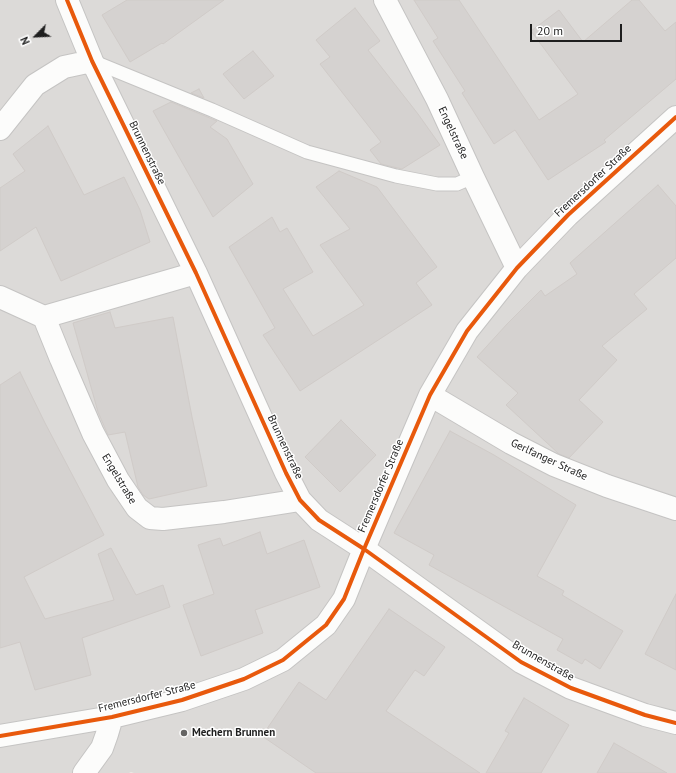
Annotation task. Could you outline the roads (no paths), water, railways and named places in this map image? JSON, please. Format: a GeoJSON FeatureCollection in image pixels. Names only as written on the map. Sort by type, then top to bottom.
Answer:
{"type":"FeatureCollection","features":[{"type":"Feature","properties":{"kind":"street","name":"Brunnenstraße"},"geometry":{"type":"LineString","coordinates":[[67,0],[92,62],[196,274],[283,466],[300,500],[318,520],[364,549],[521,662],[571,688],[645,715],[676,724]]}},
{"type":"Feature","properties":{"kind":"street","name":"Engelstraße"},"geometry":{"type":"LineString","coordinates":[[385,0],[437,99],[517,268]]}},
{"type":"Feature","properties":{"kind":"street"},"geometry":{"type":"LineString","coordinates":[[0,129],[35,85],[64,67],[92,62]]}},
{"type":"Feature","properties":{"kind":"street","name":"Fremersdorfer Straße"},"geometry":{"type":"LineString","coordinates":[[0,736],[112,717],[182,700],[244,679],[283,660],[326,625],[344,599],[430,395],[467,331],[517,268],[568,215],[676,117]]}},
{"type":"Feature","properties":{"kind":"street"},"geometry":{"type":"LineString","coordinates":[[0,297],[44,317],[196,274]]}},
{"type":"Feature","properties":{"kind":"street","name":"Engelstraße"},"geometry":{"type":"LineString","coordinates":[[44,317],[93,433],[118,480],[136,508],[150,518],[163,520],[300,500]]}},
{"type":"Feature","properties":{"kind":"street","name":"Gerlfanger Straße"},"geometry":{"type":"LineString","coordinates":[[430,395],[511,443],[554,465],[607,486],[676,509]]}},
{"type":"Feature","properties":{"kind":"street"},"geometry":{"type":"LineString","coordinates":[[84,773],[102,748],[112,717]]}},
{"type":"Feature","properties":{"kind":"lane"},"geometry":{"type":"LineString","coordinates":[[92,62],[212,110],[307,152],[396,176],[437,184],[458,184],[473,177]]}},
{"type":"Feature","properties":{"kind":"place","name":"Mechern Brunnen"},"geometry":{"type":"Point","coordinates":[184,733]}}]}
